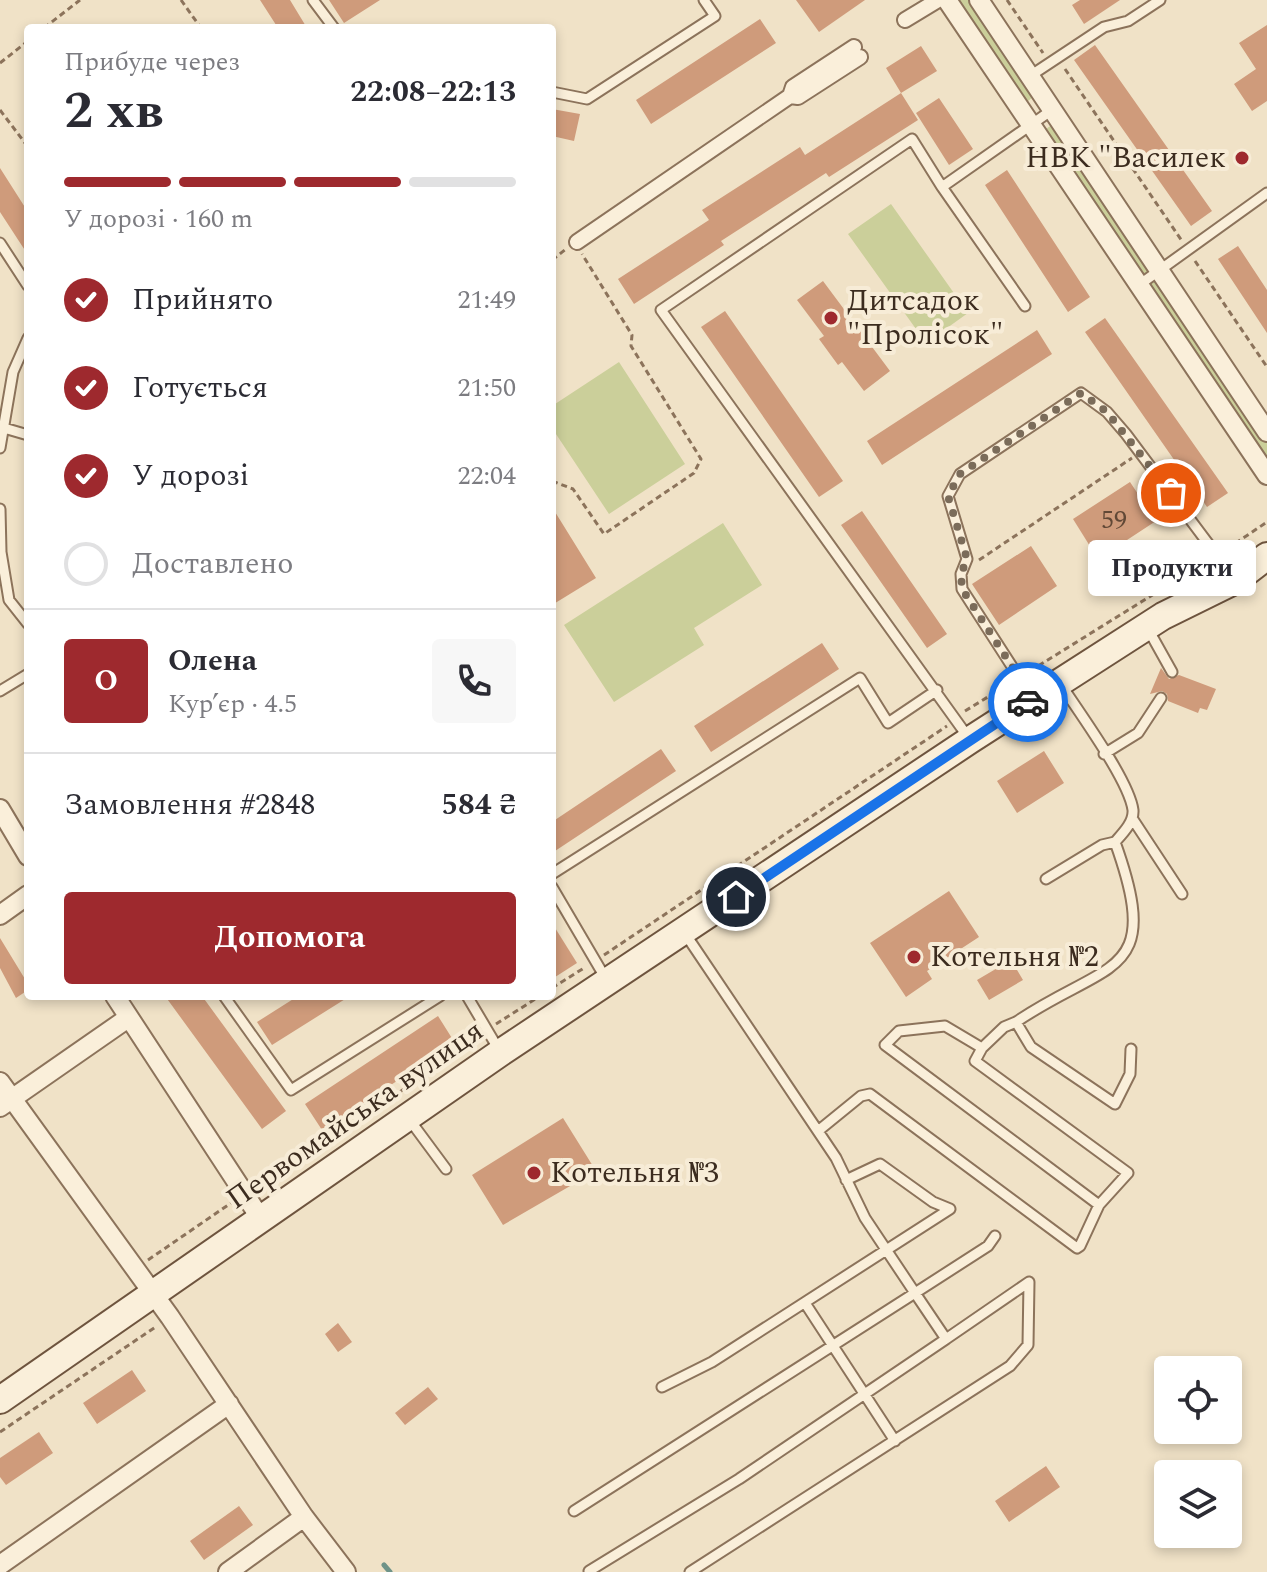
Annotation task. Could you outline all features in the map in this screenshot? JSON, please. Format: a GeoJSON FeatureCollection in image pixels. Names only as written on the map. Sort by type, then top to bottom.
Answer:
{"type":"FeatureCollection","features":[{"type":"Feature","properties":{"kind":"main road","name":"Первомайська вулиця"},"geometry":{"type":"LineString","coordinates":[[0,1400],[500,1053],[602,971],[684,932],[970,740],[1026,688],[1059,681],[1147,626],[1236,580],[1267,556]]}},
{"type":"Feature","properties":{"kind":"main road","name":"Первомайська вулиця"},"geometry":{"type":"LineString","coordinates":[[1236,580],[1267,577]]}},
{"type":"Feature","properties":{"kind":"street"},"geometry":{"type":"LineString","coordinates":[[905,20],[938,0]]}},
{"type":"Feature","properties":{"kind":"street"},"geometry":{"type":"LineString","coordinates":[[947,0],[1267,475]]}},
{"type":"Feature","properties":{"kind":"street"},"geometry":{"type":"LineString","coordinates":[[979,0],[1267,432]]}},
{"type":"Feature","properties":{"kind":"street"},"geometry":{"type":"LineString","coordinates":[[577,242],[790,96],[798,97],[857,52]]}},
{"type":"Feature","properties":{"kind":"street"},"geometry":{"type":"LineString","coordinates":[[0,809],[24,849]]}},
{"type":"Feature","properties":{"kind":"street"},"geometry":{"type":"LineString","coordinates":[[0,915],[24,898]]}},
{"type":"Feature","properties":{"kind":"street"},"geometry":{"type":"LineString","coordinates":[[117,1000],[261,1219]]}},
{"type":"Feature","properties":{"kind":"street"},"geometry":{"type":"LineString","coordinates":[[6,1103],[128,1018]]}},
{"type":"Feature","properties":{"kind":"street"},"geometry":{"type":"LineString","coordinates":[[0,1082],[6,1103],[170,1317],[304,1517],[346,1572]]}},
{"type":"Feature","properties":{"kind":"street"},"geometry":{"type":"LineString","coordinates":[[0,1565],[229,1404]]}},
{"type":"Feature","properties":{"kind":"street"},"geometry":{"type":"LineString","coordinates":[[232,1571],[304,1517]]}},
{"type":"Feature","properties":{"kind":"lane"},"geometry":{"type":"LineString","coordinates":[[313,0],[331,24]]}},
{"type":"Feature","properties":{"kind":"lane"},"geometry":{"type":"LineString","coordinates":[[556,93],[587,99],[715,16],[704,0]]}},
{"type":"Feature","properties":{"kind":"lane"},"geometry":{"type":"LineString","coordinates":[[1030,76],[1049,60],[1104,27],[1128,21],[1160,0]]}},
{"type":"Feature","properties":{"kind":"lane"},"geometry":{"type":"LineString","coordinates":[[942,187],[1052,109]]}},
{"type":"Feature","properties":{"kind":"lane"},"geometry":{"type":"LineString","coordinates":[[970,740],[661,310],[912,139],[1025,306]]}},
{"type":"Feature","properties":{"kind":"lane"},"geometry":{"type":"LineString","coordinates":[[1139,285],[1267,193]]}},
{"type":"Feature","properties":{"kind":"lane"},"geometry":{"type":"LineString","coordinates":[[0,243],[24,280]]}},
{"type":"Feature","properties":{"kind":"lane"},"geometry":{"type":"LineString","coordinates":[[0,448],[13,372],[24,347]]}},
{"type":"Feature","properties":{"kind":"lane"},"geometry":{"type":"LineString","coordinates":[[1026,688],[962,589],[962,572],[967,559],[948,496],[960,474],[1081,393],[1107,412],[1236,580]]}},
{"type":"Feature","properties":{"kind":"lane"},"geometry":{"type":"LineString","coordinates":[[3,424],[24,433]]}},
{"type":"Feature","properties":{"kind":"lane"},"geometry":{"type":"LineString","coordinates":[[0,509],[1,552],[9,600],[24,619]]}},
{"type":"Feature","properties":{"kind":"lane"},"geometry":{"type":"LineString","coordinates":[[1147,626],[1172,672]]}},
{"type":"Feature","properties":{"kind":"lane"},"geometry":{"type":"LineString","coordinates":[[0,691],[24,676]]}},
{"type":"Feature","properties":{"kind":"lane"},"geometry":{"type":"LineString","coordinates":[[556,871],[860,678],[888,723],[937,690]]}},
{"type":"Feature","properties":{"kind":"lane"},"geometry":{"type":"LineString","coordinates":[[1046,879],[1102,845],[1115,842],[1132,818],[1133,808],[1121,781],[1059,681]]}},
{"type":"Feature","properties":{"kind":"lane"},"geometry":{"type":"LineString","coordinates":[[1104,754],[1138,733],[1161,698]]}},
{"type":"Feature","properties":{"kind":"lane"},"geometry":{"type":"LineString","coordinates":[[1132,818],[1182,894]]}},
{"type":"Feature","properties":{"kind":"lane"},"geometry":{"type":"LineString","coordinates":[[818,1131],[861,1096],[870,1094],[1077,1248],[1099,1205],[1128,1173],[975,1061],[982,1048],[1004,1027],[1049,1000],[1094,981],[1121,960],[1133,938],[1134,917],[1128,879],[1115,842]]}},
{"type":"Feature","properties":{"kind":"lane"},"geometry":{"type":"LineString","coordinates":[[556,894],[602,971]]}},
{"type":"Feature","properties":{"kind":"lane"},"geometry":{"type":"LineString","coordinates":[[684,932],[818,1131],[865,1218],[946,1339]]}},
{"type":"Feature","properties":{"kind":"lane"},"geometry":{"type":"LineString","coordinates":[[227,1000],[291,1090],[434,1000]]}},
{"type":"Feature","properties":{"kind":"lane"},"geometry":{"type":"LineString","coordinates":[[469,1000],[500,1053]]}},
{"type":"Feature","properties":{"kind":"lane"},"geometry":{"type":"LineString","coordinates":[[1016,1022],[1031,1047],[1115,1104],[1130,1074],[1131,1049]]}},
{"type":"Feature","properties":{"kind":"lane"},"geometry":{"type":"LineString","coordinates":[[982,1048],[945,1026],[899,1031],[885,1045],[1099,1205]]}},
{"type":"Feature","properties":{"kind":"lane"},"geometry":{"type":"LineString","coordinates":[[407,1117],[446,1169]]}},
{"type":"Feature","properties":{"kind":"lane"},"geometry":{"type":"LineString","coordinates":[[662,1387],[712,1362],[950,1209],[933,1202],[880,1164],[846,1180]]}},
{"type":"Feature","properties":{"kind":"lane"},"geometry":{"type":"LineString","coordinates":[[574,1511],[988,1246],[995,1236]]}},
{"type":"Feature","properties":{"kind":"lane"},"geometry":{"type":"LineString","coordinates":[[589,1571],[739,1479],[1029,1282],[1028,1345],[1010,1366],[690,1572]]}},
{"type":"Feature","properties":{"kind":"lane"},"geometry":{"type":"LineString","coordinates":[[805,1303],[895,1441]]}},
{"type":"Feature","properties":{"kind":"path"},"geometry":{"type":"LineString","coordinates":[[49,24],[80,0]]}},
{"type":"Feature","properties":{"kind":"path"},"geometry":{"type":"LineString","coordinates":[[181,0],[198,24]]}},
{"type":"Feature","properties":{"kind":"path"},"geometry":{"type":"LineString","coordinates":[[1007,0],[1049,60],[1064,68],[1267,367]]}},
{"type":"Feature","properties":{"kind":"path"},"geometry":{"type":"LineString","coordinates":[[0,63],[24,44]]}},
{"type":"Feature","properties":{"kind":"path"},"geometry":{"type":"LineString","coordinates":[[0,110],[24,142]]}},
{"type":"Feature","properties":{"kind":"path"},"geometry":{"type":"LineString","coordinates":[[556,257],[577,242],[632,335],[631,346],[701,459],[694,473],[604,534],[573,489],[556,483]]}},
{"type":"Feature","properties":{"kind":"path"},"geometry":{"type":"LineString","coordinates":[[962,572],[1140,452]]}},
{"type":"Feature","properties":{"kind":"path"},"geometry":{"type":"LineString","coordinates":[[556,987],[602,971],[944,730],[955,717],[1026,688],[1267,522]]}},
{"type":"Feature","properties":{"kind":"path"},"geometry":{"type":"LineString","coordinates":[[133,1270],[343,1132],[534,1000]]}},
{"type":"Feature","properties":{"kind":"path"},"geometry":{"type":"LineString","coordinates":[[0,1432],[170,1317]]}},
{"type":"Feature","properties":{"kind":"green space"},"geometry":{"type":"Polygon","coordinates":[[[959,0],[971,0],[1035,95],[1027,102],[959,0]]]}},
{"type":"Feature","properties":{"kind":"green space"},"geometry":{"type":"Polygon","coordinates":[[[1053,124],[1151,269],[1144,275],[1046,129],[1053,124]]]}},
{"type":"Feature","properties":{"kind":"green space"},"geometry":{"type":"Polygon","coordinates":[[[891,204],[968,313],[926,343],[848,234],[891,204]]]}},
{"type":"Feature","properties":{"kind":"green space"},"geometry":{"type":"Polygon","coordinates":[[[1156,278],[1267,443],[1267,460],[1149,284],[1156,278]]]}},
{"type":"Feature","properties":{"kind":"green space"},"geometry":{"type":"Polygon","coordinates":[[[619,362],[685,464],[609,514],[556,434],[556,403],[619,362]]]}},
{"type":"Feature","properties":{"kind":"green space"},"geometry":{"type":"Polygon","coordinates":[[[723,523],[762,585],[694,628],[704,645],[614,702],[564,625],[723,523]]]}},
{"type":"Feature","properties":{"kind":"building"},"geometry":{"type":"Polygon","coordinates":[[[260,0],[290,0],[305,24],[275,24],[260,0]]]}},
{"type":"Feature","properties":{"kind":"building"},"geometry":{"type":"Polygon","coordinates":[[[329,0],[380,0],[344,23],[329,0]]]}},
{"type":"Feature","properties":{"kind":"building"},"geometry":{"type":"Polygon","coordinates":[[[796,0],[865,0],[819,32],[796,0]]]}},
{"type":"Feature","properties":{"kind":"building"},"geometry":{"type":"Polygon","coordinates":[[[1080,0],[1120,0],[1084,24],[1072,5],[1080,0]]]}},
{"type":"Feature","properties":{"kind":"building"},"geometry":{"type":"Polygon","coordinates":[[[760,19],[776,43],[651,124],[636,100],[760,19]]]}},
{"type":"Feature","properties":{"kind":"building"},"geometry":{"type":"Polygon","coordinates":[[[1267,25],[1267,101],[1252,111],[1234,84],[1256,69],[1239,43],[1267,25]]]}},
{"type":"Feature","properties":{"kind":"building"},"geometry":{"type":"Polygon","coordinates":[[[1095,45],[1212,211],[1191,226],[1074,60],[1095,45]]]}},
{"type":"Feature","properties":{"kind":"building"},"geometry":{"type":"Polygon","coordinates":[[[921,46],[937,71],[901,93],[886,68],[921,46]]]}},
{"type":"Feature","properties":{"kind":"building"},"geometry":{"type":"Polygon","coordinates":[[[901,93],[918,120],[829,177],[826,173],[721,241],[724,245],[634,304],[618,279],[709,220],[702,210],[800,147],[805,155],[901,93]]]}},
{"type":"Feature","properties":{"kind":"building"},"geometry":{"type":"Polygon","coordinates":[[[939,98],[973,149],[949,165],[916,113],[939,98]]]}},
{"type":"Feature","properties":{"kind":"building"},"geometry":{"type":"Polygon","coordinates":[[[556,110],[580,114],[574,141],[556,137],[556,110]]]}},
{"type":"Feature","properties":{"kind":"building"},"geometry":{"type":"Polygon","coordinates":[[[0,168],[24,206],[24,249],[0,212],[0,168]]]}},
{"type":"Feature","properties":{"kind":"building"},"geometry":{"type":"Polygon","coordinates":[[[1007,170],[1090,297],[1068,312],[985,185],[1007,170]]]}},
{"type":"Feature","properties":{"kind":"building"},"geometry":{"type":"Polygon","coordinates":[[[1238,246],[1267,290],[1267,333],[1218,259],[1238,246]]]}},
{"type":"Feature","properties":{"kind":"building","name":"Дитсадок \"Пролісок\""},"geometry":{"type":"Polygon","coordinates":[[[823,281],[890,371],[864,391],[842,362],[838,365],[819,339],[824,336],[797,300],[823,281]]]}},
{"type":"Feature","properties":{"kind":"building"},"geometry":{"type":"Polygon","coordinates":[[[725,311],[843,481],[819,497],[701,327],[725,311]]]}},
{"type":"Feature","properties":{"kind":"building"},"geometry":{"type":"Polygon","coordinates":[[[1105,318],[1228,493],[1207,507],[1085,332],[1105,318]]]}},
{"type":"Feature","properties":{"kind":"building"},"geometry":{"type":"Polygon","coordinates":[[[1037,330],[1052,354],[882,465],[867,441],[1037,330]]]}},
{"type":"Feature","properties":{"kind":"building"},"geometry":{"type":"Polygon","coordinates":[[[1130,482],[1156,521],[1098,559],[1073,519],[1130,482]]]}},
{"type":"Feature","properties":{"kind":"building"},"geometry":{"type":"Polygon","coordinates":[[[862,511],[947,634],[927,648],[841,525],[862,511]]]}},
{"type":"Feature","properties":{"kind":"building"},"geometry":{"type":"Polygon","coordinates":[[[556,513],[596,578],[556,603],[556,513]]]}},
{"type":"Feature","properties":{"kind":"building"},"geometry":{"type":"Polygon","coordinates":[[[1031,546],[1057,586],[999,625],[972,584],[1031,546]]]}},
{"type":"Feature","properties":{"kind":"building"},"geometry":{"type":"Polygon","coordinates":[[[822,643],[839,669],[711,752],[694,726],[822,643]]]}},
{"type":"Feature","properties":{"kind":"building"},"geometry":{"type":"Polygon","coordinates":[[[1161,668],[1169,679],[1179,675],[1216,689],[1207,710],[1200,708],[1198,713],[1168,701],[1167,694],[1162,691],[1150,694],[1161,668]]]}},
{"type":"Feature","properties":{"kind":"building"},"geometry":{"type":"Polygon","coordinates":[[[661,749],[676,771],[556,850],[556,819],[661,749]]]}},
{"type":"Feature","properties":{"kind":"building"},"geometry":{"type":"Polygon","coordinates":[[[1044,751],[1064,783],[1017,813],[997,781],[1044,751]]]}},
{"type":"Feature","properties":{"kind":"building","name":"Котельня №2"},"geometry":{"type":"Polygon","coordinates":[[[949,891],[979,937],[927,971],[932,979],[906,997],[870,943],[949,891]]]}},
{"type":"Feature","properties":{"kind":"building"},"geometry":{"type":"Polygon","coordinates":[[[556,929],[577,963],[556,976],[556,929]]]}},
{"type":"Feature","properties":{"kind":"building"},"geometry":{"type":"Polygon","coordinates":[[[0,938],[24,977],[24,993],[16,998],[0,968],[0,938]]]}},
{"type":"Feature","properties":{"kind":"building"},"geometry":{"type":"Polygon","coordinates":[[[1011,960],[1023,980],[989,1000],[977,980],[1011,960]]]}},
{"type":"Feature","properties":{"kind":"building"},"geometry":{"type":"Polygon","coordinates":[[[168,1000],[205,1000],[286,1111],[262,1129],[168,1000]]]}},
{"type":"Feature","properties":{"kind":"building"},"geometry":{"type":"Polygon","coordinates":[[[292,1000],[344,1000],[272,1045],[257,1022],[292,1000]]]}},
{"type":"Feature","properties":{"kind":"building"},"geometry":{"type":"Polygon","coordinates":[[[438,1016],[455,1043],[322,1130],[305,1104],[438,1016]]]}},
{"type":"Feature","properties":{"kind":"building","name":"Котельня №3"},"geometry":{"type":"Polygon","coordinates":[[[563,1118],[596,1171],[503,1225],[472,1175],[563,1118]]]}},
{"type":"Feature","properties":{"kind":"building"},"geometry":{"type":"Polygon","coordinates":[[[338,1323],[352,1342],[338,1352],[325,1334],[338,1323]]]}},
{"type":"Feature","properties":{"kind":"building"},"geometry":{"type":"Polygon","coordinates":[[[132,1370],[146,1391],[97,1424],[83,1403],[132,1370]]]}},
{"type":"Feature","properties":{"kind":"building"},"geometry":{"type":"Polygon","coordinates":[[[428,1387],[438,1399],[405,1425],[395,1413],[428,1387]]]}},
{"type":"Feature","properties":{"kind":"building"},"geometry":{"type":"Polygon","coordinates":[[[39,1432],[53,1453],[6,1485],[0,1477],[0,1458],[39,1432]]]}},
{"type":"Feature","properties":{"kind":"building"},"geometry":{"type":"Polygon","coordinates":[[[1046,1466],[1060,1487],[1009,1522],[995,1501],[1046,1466]]]}},
{"type":"Feature","properties":{"kind":"building"},"geometry":{"type":"Polygon","coordinates":[[[239,1506],[253,1525],[204,1560],[190,1541],[239,1506]]]}},
{"type":"Feature","properties":{"kind":"waterway"},"geometry":{"type":"LineString","coordinates":[[384,1565],[390,1572]]}},
{"type":"Feature","properties":{"kind":"way so far"},"geometry":{"type":"LineString","coordinates":[[1028,702],[1033,699],[962,589],[961,574],[967,559],[948,496],[960,474],[1081,393],[1107,412],[1171,493]]}},
{"type":"Feature","properties":{"kind":"place","name":"НВК \"Василек"},"geometry":{"type":"Point","coordinates":[1242,158]}},
{"type":"Feature","properties":{"kind":"place","name":"Дитсадок \"Пролісок\""},"geometry":{"type":"Point","coordinates":[831,318]}},
{"type":"Feature","properties":{"kind":"place","name":"Продукти"},"geometry":{"type":"Point","coordinates":[1171,493]}},
{"type":"Feature","properties":{"kind":"place","name":"Котельня №2"},"geometry":{"type":"Point","coordinates":[914,957]}},
{"type":"Feature","properties":{"kind":"place","name":"Котельня №3"},"geometry":{"type":"Point","coordinates":[534,1173]}},
{"type":"Feature","properties":{"kind":"route"},"geometry":{"type":"LineString","coordinates":[[736,897],[1028,702]]}}]}
